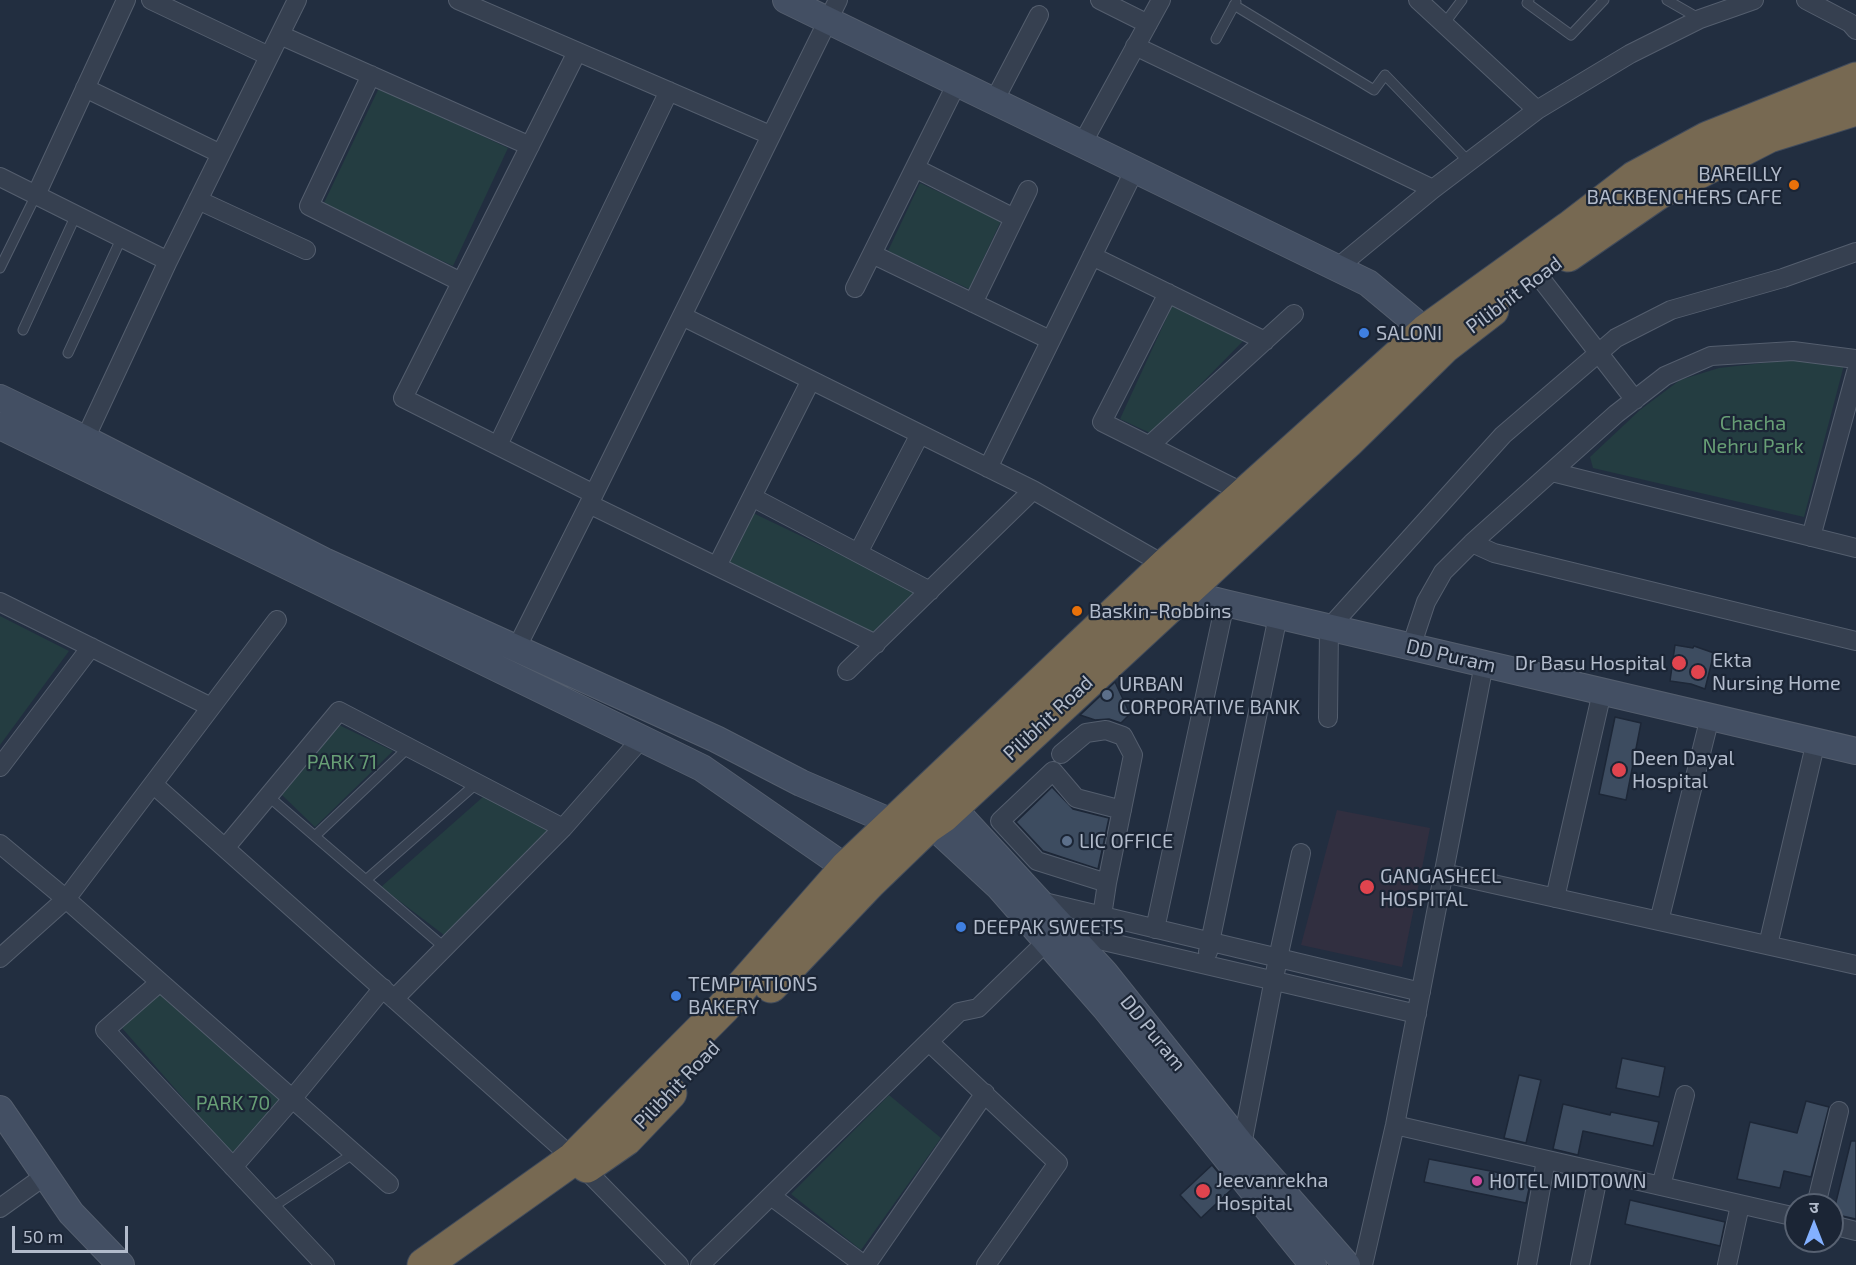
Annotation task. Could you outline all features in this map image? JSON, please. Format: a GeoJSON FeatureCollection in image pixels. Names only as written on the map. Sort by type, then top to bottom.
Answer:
{"type":"FeatureCollection","features":[{"type":"Feature","properties":{"kind":"highway"},"geometry":{"type":"LineString","coordinates":[[1178,576],[1246,494],[1569,228],[1634,178],[1708,138],[1856,79]]}},
{"type":"Feature","properties":{"kind":"highway","name":"Pilibhit Road"},"geometry":{"type":"LineString","coordinates":[[458,1265],[578,1164],[626,1139],[858,875],[1178,576],[1347,442],[1435,339],[1538,275],[1658,193],[1769,136],[1856,109]]}},
{"type":"Feature","properties":{"kind":"highway"},"geometry":{"type":"LineString","coordinates":[[424,1265],[578,1164]]}},
{"type":"Feature","properties":{"kind":"street"},"geometry":{"type":"LineString","coordinates":[[36,195],[126,0]]}},
{"type":"Feature","properties":{"kind":"street"},"geometry":{"type":"LineString","coordinates":[[151,0],[269,56]]}},
{"type":"Feature","properties":{"kind":"street"},"geometry":{"type":"LineString","coordinates":[[85,439],[168,261],[297,0]]}},
{"type":"Feature","properties":{"kind":"street"},"geometry":{"type":"LineString","coordinates":[[458,0],[770,135]]}},
{"type":"Feature","properties":{"kind":"street"},"geometry":{"type":"LineString","coordinates":[[786,0],[832,10],[957,83],[1368,283],[1435,339]]}},
{"type":"Feature","properties":{"kind":"street"},"geometry":{"type":"LineString","coordinates":[[1100,0],[1148,24]]}},
{"type":"Feature","properties":{"kind":"street"},"geometry":{"type":"LineString","coordinates":[[1082,144],[1161,0]]}},
{"type":"Feature","properties":{"kind":"street"},"geometry":{"type":"LineString","coordinates":[[1418,0],[1537,110]]}},
{"type":"Feature","properties":{"kind":"street"},"geometry":{"type":"LineString","coordinates":[[1337,268],[1433,189],[1537,110],[1630,54],[1700,19],[1755,0]]}},
{"type":"Feature","properties":{"kind":"street"},"geometry":{"type":"LineString","coordinates":[[1806,0],[1850,23],[1856,30]]}},
{"type":"Feature","properties":{"kind":"street"},"geometry":{"type":"LineString","coordinates":[[516,649],[832,10]]}},
{"type":"Feature","properties":{"kind":"street"},"geometry":{"type":"LineString","coordinates":[[994,101],[1040,15]]}},
{"type":"Feature","properties":{"kind":"street"},"geometry":{"type":"LineString","coordinates":[[280,35],[530,146]]}},
{"type":"Feature","properties":{"kind":"street"},"geometry":{"type":"LineString","coordinates":[[1136,46],[1433,189]]}},
{"type":"Feature","properties":{"kind":"street"},"geometry":{"type":"LineString","coordinates":[[577,52],[403,398],[498,446],[717,566],[876,644]]}},
{"type":"Feature","properties":{"kind":"street"},"geometry":{"type":"LineString","coordinates":[[371,75],[309,206],[461,282]]}},
{"type":"Feature","properties":{"kind":"street"},"geometry":{"type":"LineString","coordinates":[[855,288],[957,83]]}},
{"type":"Feature","properties":{"kind":"street"},"geometry":{"type":"LineString","coordinates":[[85,88],[221,154]]}},
{"type":"Feature","properties":{"kind":"street"},"geometry":{"type":"LineString","coordinates":[[498,446],[669,91]]}},
{"type":"Feature","properties":{"kind":"street"},"geometry":{"type":"LineString","coordinates":[[915,168],[1014,218]]}},
{"type":"Feature","properties":{"kind":"street"},"geometry":{"type":"LineString","coordinates":[[988,468],[1135,170]]}},
{"type":"Feature","properties":{"kind":"street"},"geometry":{"type":"LineString","coordinates":[[0,177],[168,261]]}},
{"type":"Feature","properties":{"kind":"street"},"geometry":{"type":"LineString","coordinates":[[973,303],[1028,190]]}},
{"type":"Feature","properties":{"kind":"street"},"geometry":{"type":"LineString","coordinates":[[198,200],[306,250]]}},
{"type":"Feature","properties":{"kind":"street"},"geometry":{"type":"LineString","coordinates":[[1328,718],[1329,628],[1503,435],[1616,338],[1671,310],[1783,278],[1856,252]]}},
{"type":"Feature","properties":{"kind":"street"},"geometry":{"type":"LineString","coordinates":[[872,254],[1050,340]]}},
{"type":"Feature","properties":{"kind":"street"},"geometry":{"type":"LineString","coordinates":[[1092,256],[1265,341]]}},
{"type":"Feature","properties":{"kind":"street"},"geometry":{"type":"LineString","coordinates":[[1538,275],[1635,399]]}},
{"type":"Feature","properties":{"kind":"street"},"geometry":{"type":"LineString","coordinates":[[1167,293],[1102,422],[1246,494]]}},
{"type":"Feature","properties":{"kind":"street"},"geometry":{"type":"LineString","coordinates":[[1150,446],[1294,314]]}},
{"type":"Feature","properties":{"kind":"street"},"geometry":{"type":"LineString","coordinates":[[681,316],[1033,490],[1178,576]]}},
{"type":"Feature","properties":{"kind":"street"},"geometry":{"type":"LineString","coordinates":[[1412,647],[1426,602],[1443,572],[1552,472],[1635,399],[1665,376],[1711,356],[1793,351],[1856,359]]}},
{"type":"Feature","properties":{"kind":"street"},"geometry":{"type":"LineString","coordinates":[[1811,537],[1856,372]]}},
{"type":"Feature","properties":{"kind":"street"},"geometry":{"type":"LineString","coordinates":[[717,566],[811,380]]}},
{"type":"Feature","properties":{"kind":"street"},"geometry":{"type":"LineString","coordinates":[[0,398],[324,561],[716,739],[801,783],[922,815]]}},
{"type":"Feature","properties":{"kind":"street"},"geometry":{"type":"LineString","coordinates":[[0,426],[702,768],[858,875]]}},
{"type":"Feature","properties":{"kind":"street"},"geometry":{"type":"LineString","coordinates":[[858,553],[920,434]]}},
{"type":"Feature","properties":{"kind":"street"},"geometry":{"type":"LineString","coordinates":[[1552,472],[1856,548]]}},
{"type":"Feature","properties":{"kind":"street"},"geometry":{"type":"LineString","coordinates":[[847,671],[1033,490]]}},
{"type":"Feature","properties":{"kind":"street"},"geometry":{"type":"LineString","coordinates":[[752,497],[930,591]]}},
{"type":"Feature","properties":{"kind":"street"},"geometry":{"type":"LineString","coordinates":[[1472,543],[1494,553],[1856,641]]}},
{"type":"Feature","properties":{"kind":"street","name":"DD Puram"},"geometry":{"type":"LineString","coordinates":[[1178,576],[1201,597],[1224,603],[1710,717],[1816,741],[1855,746]]}},
{"type":"Feature","properties":{"kind":"street"},"geometry":{"type":"LineString","coordinates":[[0,602],[211,707]]}},
{"type":"Feature","properties":{"kind":"street"},"geometry":{"type":"LineString","coordinates":[[1155,928],[1224,603]]}},
{"type":"Feature","properties":{"kind":"street"},"geometry":{"type":"LineString","coordinates":[[1206,965],[1278,616]]}},
{"type":"Feature","properties":{"kind":"street"},"geometry":{"type":"LineString","coordinates":[[0,958],[66,899],[277,620]]}},
{"type":"Feature","properties":{"kind":"street"},"geometry":{"type":"LineString","coordinates":[[0,768],[91,647]]}},
{"type":"Feature","properties":{"kind":"street"},"geometry":{"type":"LineString","coordinates":[[1363,1265],[1395,1125],[1484,664]]}},
{"type":"Feature","properties":{"kind":"street"},"geometry":{"type":"LineString","coordinates":[[1555,898],[1602,692]]}},
{"type":"Feature","properties":{"kind":"street"},"geometry":{"type":"LineString","coordinates":[[225,848],[339,711],[563,828]]}},
{"type":"Feature","properties":{"kind":"street"},"geometry":{"type":"LineString","coordinates":[[1659,921],[1710,717]]}},
{"type":"Feature","properties":{"kind":"street"},"geometry":{"type":"LineString","coordinates":[[1061,754],[1086,733],[1106,730],[1123,736],[1133,755],[1102,916]]}},
{"type":"Feature","properties":{"kind":"street"},"geometry":{"type":"LineString","coordinates":[[233,1167],[389,994],[445,948],[563,828],[642,738]]}},
{"type":"Feature","properties":{"kind":"street"},"geometry":{"type":"LineString","coordinates":[[1768,945],[1816,741]]}},
{"type":"Feature","properties":{"kind":"street"},"geometry":{"type":"LineString","coordinates":[[1107,883],[1037,861],[1000,821],[1053,771],[1076,798],[1122,810]]}},
{"type":"Feature","properties":{"kind":"street"},"geometry":{"type":"LineString","coordinates":[[153,784],[578,1164],[679,1265]]}},
{"type":"Feature","properties":{"kind":"street","name":"DD Puram"},"geometry":{"type":"LineString","coordinates":[[922,815],[1040,901],[1058,937],[1105,1008],[1313,1265]]}},
{"type":"Feature","properties":{"kind":"street","name":"DD Puram"},"geometry":{"type":"LineString","coordinates":[[922,815],[999,887],[1105,973],[1242,1145],[1347,1265]]}},
{"type":"Feature","properties":{"kind":"street"},"geometry":{"type":"LineString","coordinates":[[0,844],[66,899],[388,1184]]}},
{"type":"Feature","properties":{"kind":"street"},"geometry":{"type":"LineString","coordinates":[[1242,1145],[1301,853]]}},
{"type":"Feature","properties":{"kind":"street"},"geometry":{"type":"LineString","coordinates":[[1444,873],[1856,965]]}},
{"type":"Feature","properties":{"kind":"street"},"geometry":{"type":"LineString","coordinates":[[1040,901],[1421,992]]}},
{"type":"Feature","properties":{"kind":"street"},"geometry":{"type":"LineString","coordinates":[[700,1265],[960,1012],[978,1008],[1058,937],[1206,965],[1417,1014]]}},
{"type":"Feature","properties":{"kind":"street"},"geometry":{"type":"LineString","coordinates":[[160,982],[105,1030],[325,1265]]}},
{"type":"Feature","properties":{"kind":"street"},"geometry":{"type":"LineString","coordinates":[[929,1041],[1058,1163],[986,1265]]}},
{"type":"Feature","properties":{"kind":"street"},"geometry":{"type":"LineString","coordinates":[[771,1196],[865,1265],[985,1093]]}},
{"type":"Feature","properties":{"kind":"street"},"geometry":{"type":"LineString","coordinates":[[1661,1186],[1685,1095]]}},
{"type":"Feature","properties":{"kind":"street"},"geometry":{"type":"LineString","coordinates":[[0,1109],[71,1213],[121,1265]]}},
{"type":"Feature","properties":{"kind":"street"},"geometry":{"type":"LineString","coordinates":[[1819,1193],[1839,1111]]}},
{"type":"Feature","properties":{"kind":"street"},"geometry":{"type":"LineString","coordinates":[[1395,1125],[1784,1214]]}},
{"type":"Feature","properties":{"kind":"street"},"geometry":{"type":"LineString","coordinates":[[1527,1265],[1546,1160]]}},
{"type":"Feature","properties":{"kind":"street"},"geometry":{"type":"LineString","coordinates":[[1580,1265],[1599,1172]]}},
{"type":"Feature","properties":{"kind":"street"},"geometry":{"type":"LineString","coordinates":[[0,1208],[46,1175]]}},
{"type":"Feature","properties":{"kind":"street"},"geometry":{"type":"LineString","coordinates":[[1727,1265],[1740,1205]]}},
{"type":"Feature","properties":{"kind":"lane"},"geometry":{"type":"LineString","coordinates":[[1444,24],[1462,0]]}},
{"type":"Feature","properties":{"kind":"lane"},"geometry":{"type":"LineString","coordinates":[[1529,0],[1527,3],[1571,35],[1603,0]]}},
{"type":"Feature","properties":{"kind":"lane"},"geometry":{"type":"LineString","coordinates":[[1667,0],[1700,19]]}},
{"type":"Feature","properties":{"kind":"lane"},"geometry":{"type":"LineString","coordinates":[[1216,39],[1235,3],[1374,90],[1385,75],[1469,162]]}},
{"type":"Feature","properties":{"kind":"lane"},"geometry":{"type":"LineString","coordinates":[[0,268],[36,195]]}},
{"type":"Feature","properties":{"kind":"lane"},"geometry":{"type":"LineString","coordinates":[[23,330],[76,215]]}},
{"type":"Feature","properties":{"kind":"lane"},"geometry":{"type":"LineString","coordinates":[[68,352],[122,237]]}},
{"type":"Feature","properties":{"kind":"lane"},"geometry":{"type":"LineString","coordinates":[[315,836],[409,747]]}},
{"type":"Feature","properties":{"kind":"lane"},"geometry":{"type":"LineString","coordinates":[[366,880],[477,783]]}},
{"type":"Feature","properties":{"kind":"lane"},"geometry":{"type":"LineString","coordinates":[[268,795],[445,948]]}},
{"type":"Feature","properties":{"kind":"lane"},"geometry":{"type":"LineString","coordinates":[[271,1208],[354,1154]]}},
{"type":"Feature","properties":{"kind":"shaded area","name":"GANGASHEEL HOSPITAL"},"geometry":{"type":"Polygon","coordinates":[[[1337,810],[1430,828],[1402,967],[1301,945],[1337,810]]]}},
{"type":"Feature","properties":{"kind":"green space"},"geometry":{"type":"Polygon","coordinates":[[[379,88],[508,148],[453,266],[323,205],[379,88]]]}},
{"type":"Feature","properties":{"kind":"green space"},"geometry":{"type":"Polygon","coordinates":[[[920,183],[1001,221],[969,289],[888,251],[920,183]]]}},
{"type":"Feature","properties":{"kind":"green space"},"geometry":{"type":"Polygon","coordinates":[[[1173,304],[1243,341],[1152,434],[1120,419],[1173,304]]]}},
{"type":"Feature","properties":{"kind":"green space","name":"Chacha Nehru Park"},"geometry":{"type":"Polygon","coordinates":[[[1789,360],[1844,365],[1804,517],[1593,468],[1590,457],[1640,410],[1680,380],[1719,368],[1789,360]]]}},
{"type":"Feature","properties":{"kind":"green space"},"geometry":{"type":"Polygon","coordinates":[[[753,513],[916,591],[872,633],[729,563],[753,513]]]}},
{"type":"Feature","properties":{"kind":"green space"},"geometry":{"type":"Polygon","coordinates":[[[0,616],[69,651],[0,745],[0,616]]]}},
{"type":"Feature","properties":{"kind":"green space","name":"PARK 71"},"geometry":{"type":"Polygon","coordinates":[[[339,725],[393,751],[315,827],[282,795],[339,725]]]}},
{"type":"Feature","properties":{"kind":"green space"},"geometry":{"type":"Polygon","coordinates":[[[484,796],[548,831],[444,935],[381,887],[484,796]]]}},
{"type":"Feature","properties":{"kind":"green space","name":"PARK 70"},"geometry":{"type":"Polygon","coordinates":[[[160,989],[282,1101],[232,1154],[122,1028],[160,989]]]}},
{"type":"Feature","properties":{"kind":"green space"},"geometry":{"type":"Polygon","coordinates":[[[889,1095],[941,1138],[861,1250],[791,1194],[889,1095]]]}},
{"type":"Feature","properties":{"kind":"building"},"geometry":{"type":"Polygon","coordinates":[[[1675,645],[1693,648],[1694,646],[1714,653],[1705,689],[1670,681],[1675,645]]]}},
{"type":"Feature","properties":{"kind":"building","name":"URBAN CORPORATIVE BANK"},"geometry":{"type":"Polygon","coordinates":[[[1115,682],[1130,714],[1121,723],[1109,719],[1095,720],[1080,715],[1115,682]]]}},
{"type":"Feature","properties":{"kind":"building"},"geometry":{"type":"Polygon","coordinates":[[[1615,717],[1641,723],[1626,800],[1599,794],[1615,717]]]}},
{"type":"Feature","properties":{"kind":"building"},"geometry":{"type":"Polygon","coordinates":[[[1052,787],[1073,809],[1109,818],[1098,869],[1043,851],[1016,822],[1052,787]]]}},
{"type":"Feature","properties":{"kind":"building"},"geometry":{"type":"Polygon","coordinates":[[[1622,1058],[1665,1067],[1659,1097],[1616,1088],[1622,1058]]]}},
{"type":"Feature","properties":{"kind":"building"},"geometry":{"type":"Polygon","coordinates":[[[1519,1075],[1541,1080],[1526,1143],[1504,1138],[1519,1075]]]}},
{"type":"Feature","properties":{"kind":"building"},"geometry":{"type":"Polygon","coordinates":[[[1806,1101],[1829,1107],[1811,1177],[1784,1171],[1780,1188],[1737,1179],[1750,1122],[1797,1133],[1806,1101]]]}},
{"type":"Feature","properties":{"kind":"building"},"geometry":{"type":"Polygon","coordinates":[[[1563,1104],[1610,1115],[1611,1112],[1659,1122],[1653,1146],[1583,1131],[1578,1155],[1553,1149],[1563,1104]]]}},
{"type":"Feature","properties":{"kind":"building"},"geometry":{"type":"Polygon","coordinates":[[[1851,1141],[1856,1141],[1856,1219],[1844,1216],[1844,1193],[1838,1193],[1851,1141]]]}},
{"type":"Feature","properties":{"kind":"building","name":"HOTEL MIDTOWN"},"geometry":{"type":"Polygon","coordinates":[[[1429,1159],[1531,1179],[1526,1203],[1424,1182],[1429,1159]]]}},
{"type":"Feature","properties":{"kind":"building"},"geometry":{"type":"Polygon","coordinates":[[[1212,1165],[1232,1189],[1201,1218],[1180,1195],[1212,1165]]]}},
{"type":"Feature","properties":{"kind":"building"},"geometry":{"type":"Polygon","coordinates":[[[1630,1200],[1725,1222],[1720,1246],[1625,1224],[1630,1200]]]}},
{"type":"Feature","properties":{"kind":"place","name":"BAREILLY BACKBENCHERS CAFE"},"geometry":{"type":"Point","coordinates":[1794,185]}},
{"type":"Feature","properties":{"kind":"place","name":"SALONI"},"geometry":{"type":"Point","coordinates":[1364,333]}},
{"type":"Feature","properties":{"kind":"place","name":"Baskin-Robbins"},"geometry":{"type":"Point","coordinates":[1077,611]}},
{"type":"Feature","properties":{"kind":"place","name":"Dr Basu Hospital"},"geometry":{"type":"Point","coordinates":[1679,663]}},
{"type":"Feature","properties":{"kind":"place","name":"Ekta Nursing Home"},"geometry":{"type":"Point","coordinates":[1698,672]}},
{"type":"Feature","properties":{"kind":"place","name":"URBAN CORPORATIVE BANK"},"geometry":{"type":"Point","coordinates":[1107,695]}},
{"type":"Feature","properties":{"kind":"place","name":"Deen Dayal Hospital"},"geometry":{"type":"Point","coordinates":[1619,770]}},
{"type":"Feature","properties":{"kind":"place","name":"LIC OFFICE"},"geometry":{"type":"Point","coordinates":[1067,841]}},
{"type":"Feature","properties":{"kind":"place","name":"GANGASHEEL HOSPITAL"},"geometry":{"type":"Point","coordinates":[1367,887]}},
{"type":"Feature","properties":{"kind":"place","name":"DEEPAK SWEETS"},"geometry":{"type":"Point","coordinates":[961,927]}},
{"type":"Feature","properties":{"kind":"place","name":"TEMPTATIONS BAKERY"},"geometry":{"type":"Point","coordinates":[676,996]}},
{"type":"Feature","properties":{"kind":"place","name":"HOTEL MIDTOWN"},"geometry":{"type":"Point","coordinates":[1477,1181]}},
{"type":"Feature","properties":{"kind":"place","name":"Jeevanrekha Hospital"},"geometry":{"type":"Point","coordinates":[1203,1191]}}]}
